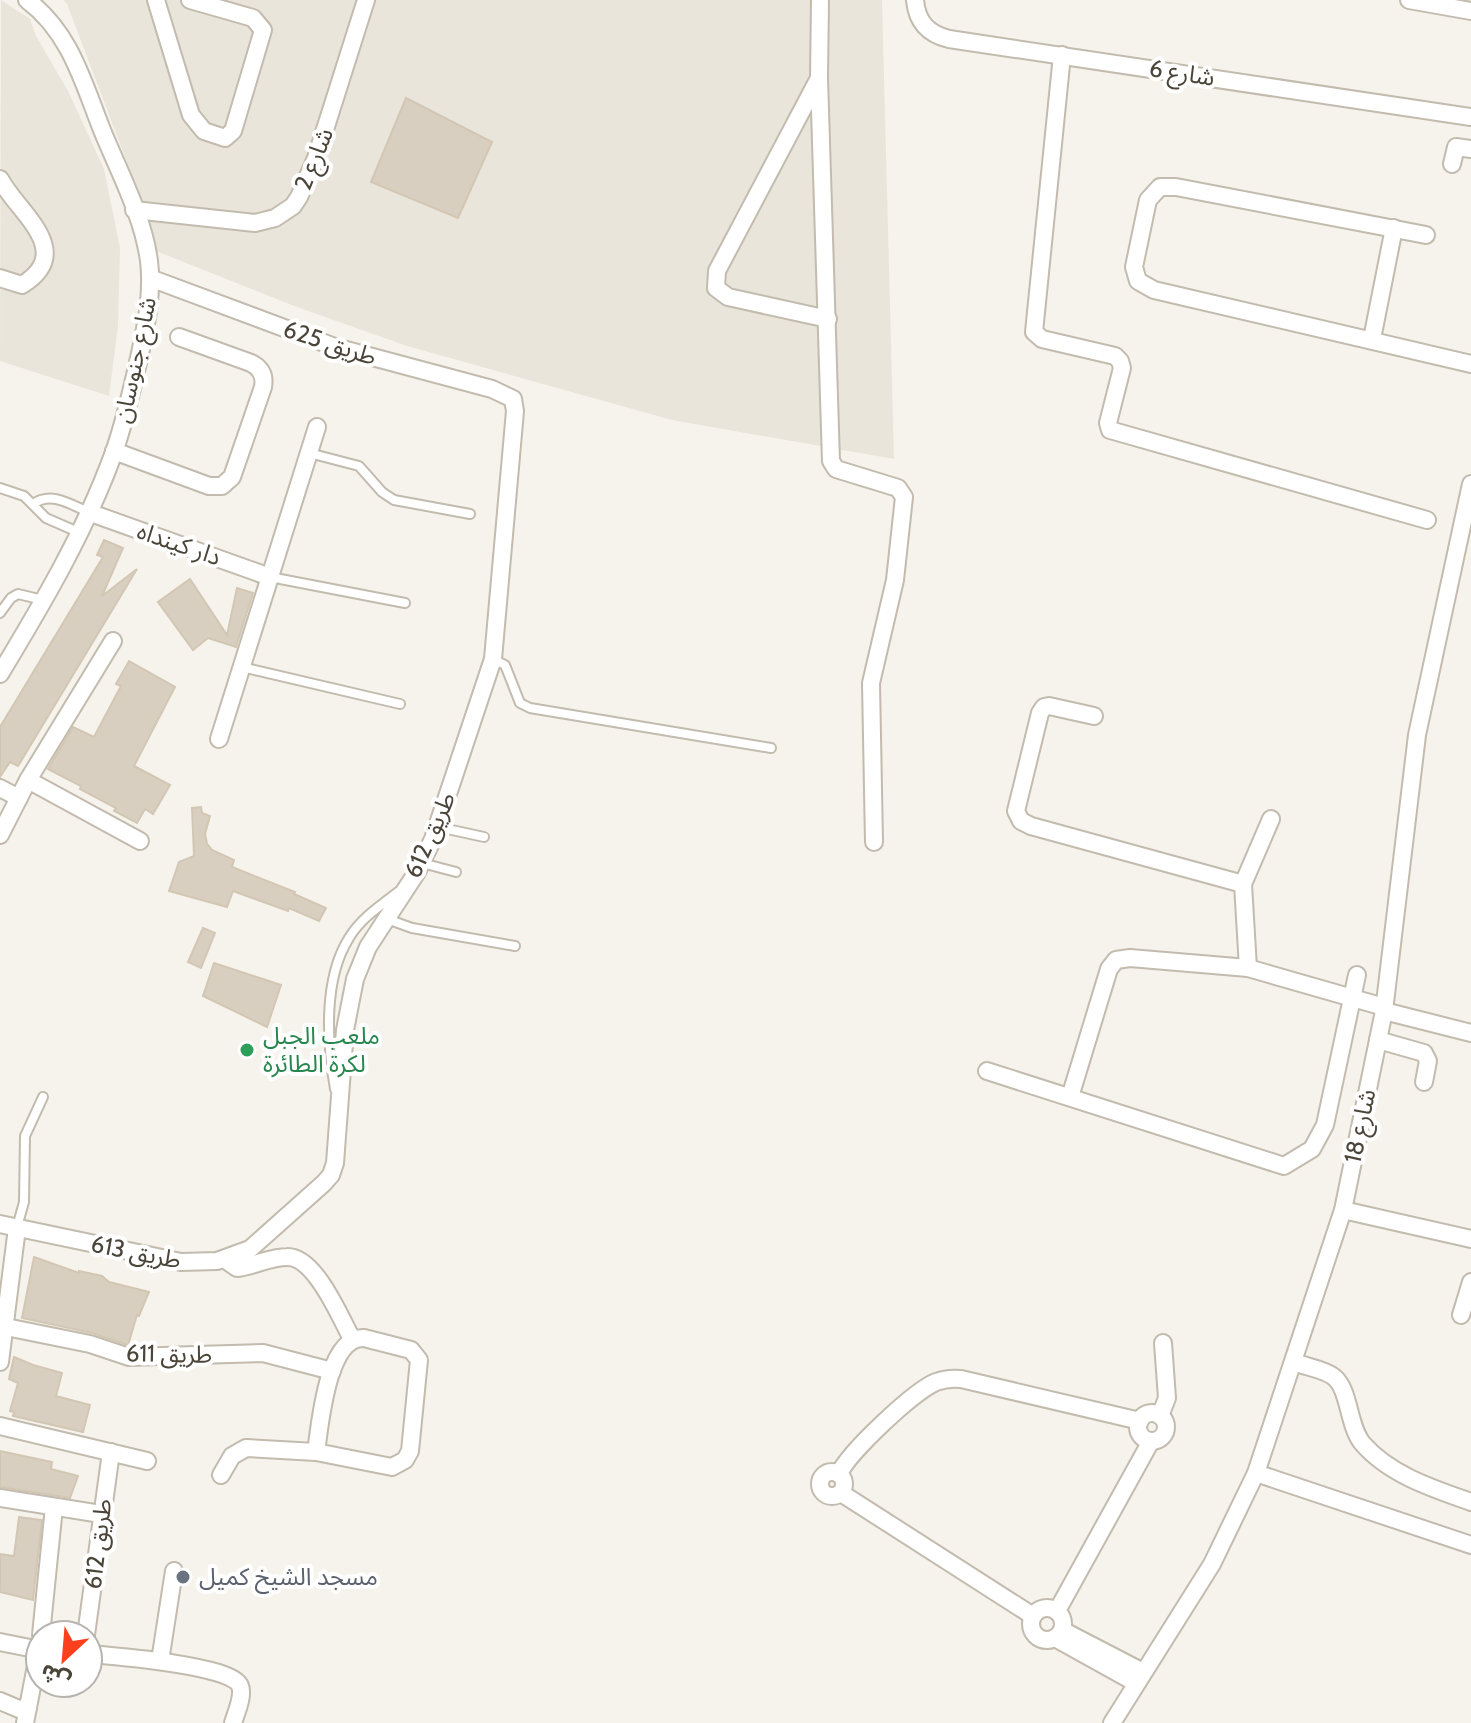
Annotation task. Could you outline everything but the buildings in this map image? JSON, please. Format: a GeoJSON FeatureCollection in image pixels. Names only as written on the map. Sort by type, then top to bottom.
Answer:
{"type":"FeatureCollection","features":[{"type":"Feature","properties":{"kind":"street","name":"شارع جنوسان"},"geometry":{"type":"LineString","coordinates":[[0,674],[44,600],[88,512],[114,451],[131,396],[146,324],[150,278],[145,243],[134,210],[68,46],[51,21],[27,0]]}},
{"type":"Feature","properties":{"kind":"street"},"geometry":{"type":"LineString","coordinates":[[156,0],[191,115],[204,131],[225,138],[233,131],[263,30],[253,18],[211,3],[190,0]]}},
{"type":"Feature","properties":{"kind":"street","name":"شارع 2"},"geometry":{"type":"LineString","coordinates":[[134,210],[255,223],[275,218],[293,206],[316,158],[366,0]]}},
{"type":"Feature","properties":{"kind":"street"},"geometry":{"type":"LineString","coordinates":[[820,0],[819,78],[831,461],[836,469],[898,488],[904,497],[895,580],[871,683],[874,842]]}},
{"type":"Feature","properties":{"kind":"street","name":"شارع 6"},"geometry":{"type":"LineString","coordinates":[[915,0],[919,20],[940,37],[1466,116]]}},
{"type":"Feature","properties":{"kind":"street"},"geometry":{"type":"LineString","coordinates":[[1409,0],[1471,11]]}},
{"type":"Feature","properties":{"kind":"street"},"geometry":{"type":"LineString","coordinates":[[1062,55],[1034,332],[1042,339],[1115,356],[1120,361],[1122,368],[1108,423],[1110,430],[1427,520]]}},
{"type":"Feature","properties":{"kind":"street"},"geometry":{"type":"LineString","coordinates":[[819,78],[717,271],[716,288],[728,297],[828,319]]}},
{"type":"Feature","properties":{"kind":"street"},"geometry":{"type":"LineString","coordinates":[[1452,164],[1464,148],[1466,116]]}},
{"type":"Feature","properties":{"kind":"street"},"geometry":{"type":"LineString","coordinates":[[0,179],[38,230],[46,246],[41,267],[31,280],[22,285],[0,278]]}},
{"type":"Feature","properties":{"kind":"street"},"geometry":{"type":"LineString","coordinates":[[1426,235],[1176,187],[1160,187],[1148,200],[1134,267],[1138,281],[1154,290],[1471,364]]}},
{"type":"Feature","properties":{"kind":"street"},"geometry":{"type":"LineString","coordinates":[[1372,339],[1394,228]]}},
{"type":"Feature","properties":{"kind":"street","name":"طريق 625"},"geometry":{"type":"LineString","coordinates":[[150,278],[335,347],[492,389],[513,399]]}},
{"type":"Feature","properties":{"kind":"street"},"geometry":{"type":"LineString","coordinates":[[114,451],[209,486],[222,486],[232,477],[263,387],[263,375],[251,363],[179,337]]}},
{"type":"Feature","properties":{"kind":"street","name":"طريق 612"},"geometry":{"type":"LineString","coordinates":[[267,1236],[331,1175],[335,1163],[345,1030],[351,996],[365,955],[422,863],[438,827],[493,659],[515,411],[513,399]]}},
{"type":"Feature","properties":{"kind":"street"},"geometry":{"type":"LineString","coordinates":[[219,739],[317,427]]}},
{"type":"Feature","properties":{"kind":"street","name":"شارع 18"},"geometry":{"type":"LineString","coordinates":[[1112,1723],[1212,1564],[1256,1473],[1343,1210],[1384,1009],[1417,735],[1471,484]]}},
{"type":"Feature","properties":{"kind":"street","name":"دار كينداه"},"geometry":{"type":"LineString","coordinates":[[88,512],[270,577]]}},
{"type":"Feature","properties":{"kind":"street"},"geometry":{"type":"LineString","coordinates":[[0,835],[28,780],[113,641]]}},
{"type":"Feature","properties":{"kind":"street"},"geometry":{"type":"LineString","coordinates":[[1094,716],[1044,707],[1016,811],[1021,821],[1243,884]]}},
{"type":"Feature","properties":{"kind":"street"},"geometry":{"type":"LineString","coordinates":[[28,780],[140,841]]}},
{"type":"Feature","properties":{"kind":"street"},"geometry":{"type":"LineString","coordinates":[[0,788],[19,798]]}},
{"type":"Feature","properties":{"kind":"street"},"geometry":{"type":"LineString","coordinates":[[1248,968],[1243,884],[1271,819]]}},
{"type":"Feature","properties":{"kind":"street"},"geometry":{"type":"LineString","coordinates":[[1070,1097],[1109,969],[1116,960],[1130,958],[1248,968],[1471,1033]]}},
{"type":"Feature","properties":{"kind":"street"},"geometry":{"type":"LineString","coordinates":[[987,1071],[1284,1166],[1312,1149],[1325,1125],[1357,975]]}},
{"type":"Feature","properties":{"kind":"street"},"geometry":{"type":"LineString","coordinates":[[1378,1040],[1424,1053],[1428,1061],[1424,1082]]}},
{"type":"Feature","properties":{"kind":"street"},"geometry":{"type":"LineString","coordinates":[[1343,1210],[1471,1239]]}},
{"type":"Feature","properties":{"kind":"street"},"geometry":{"type":"LineString","coordinates":[[0,1362],[8,1226]]}},
{"type":"Feature","properties":{"kind":"street","name":"طريق 613"},"geometry":{"type":"LineString","coordinates":[[8,1226],[181,1262],[199,1263],[224,1259],[250,1249],[267,1236]]}},
{"type":"Feature","properties":{"kind":"street"},"geometry":{"type":"LineString","coordinates":[[224,1259],[237,1268],[296,1257],[321,1283],[352,1339]]}},
{"type":"Feature","properties":{"kind":"street"},"geometry":{"type":"LineString","coordinates":[[1461,1315],[1471,1282]]}},
{"type":"Feature","properties":{"kind":"street","name":"طريق 611"},"geometry":{"type":"LineString","coordinates":[[4,1334],[90,1344],[136,1358],[251,1353],[286,1358],[332,1371]]}},
{"type":"Feature","properties":{"kind":"street"},"geometry":{"type":"LineString","coordinates":[[221,1475],[232,1456],[246,1448],[316,1452],[387,1467],[401,1463],[410,1451],[419,1364],[417,1356],[407,1348],[364,1338],[352,1339],[343,1347],[332,1371],[316,1452]]}},
{"type":"Feature","properties":{"kind":"street"},"geometry":{"type":"LineString","coordinates":[[1057,1611],[1151,1441],[1160,1438],[1166,1430],[1160,1416],[1167,1398],[1163,1343]]}},
{"type":"Feature","properties":{"kind":"street"},"geometry":{"type":"LineString","coordinates":[[1294,1362],[1329,1374],[1338,1381],[1361,1443],[1378,1458],[1433,1489],[1471,1502]]}},
{"type":"Feature","properties":{"kind":"street"},"geometry":{"type":"LineString","coordinates":[[1033,1616],[841,1493],[845,1483],[839,1474],[851,1454],[920,1392],[943,1380],[961,1379],[1140,1421],[1151,1414],[1160,1416]]}},
{"type":"Feature","properties":{"kind":"street"},"geometry":{"type":"LineString","coordinates":[[1140,1421],[1140,1434],[1151,1441]]}},
{"type":"Feature","properties":{"kind":"street"},"geometry":{"type":"LineString","coordinates":[[0,1426],[147,1461]]}},
{"type":"Feature","properties":{"kind":"street","name":"طريق 612"},"geometry":{"type":"LineString","coordinates":[[88,1619],[111,1452]]}},
{"type":"Feature","properties":{"kind":"street"},"geometry":{"type":"LineString","coordinates":[[1256,1473],[1471,1545]]}},
{"type":"Feature","properties":{"kind":"street"},"geometry":{"type":"LineString","coordinates":[[0,1498],[101,1514]]}},
{"type":"Feature","properties":{"kind":"street"},"geometry":{"type":"LineString","coordinates":[[43,1619],[54,1507]]}},
{"type":"Feature","properties":{"kind":"street"},"geometry":{"type":"LineString","coordinates":[[160,1661],[174,1571]]}},
{"type":"Feature","properties":{"kind":"street"},"geometry":{"type":"LineString","coordinates":[[1059,1634],[1063,1620],[1057,1611],[1047,1608],[1033,1616],[1034,1633],[1043,1640],[1059,1634],[1139,1678]]}},
{"type":"Feature","properties":{"kind":"street"},"geometry":{"type":"LineString","coordinates":[[0,1642],[24,1646]]}},
{"type":"Feature","properties":{"kind":"street"},"geometry":{"type":"LineString","coordinates":[[104,1656],[160,1661],[236,1679],[241,1692],[233,1723]]}},
{"type":"Feature","properties":{"kind":"street"},"geometry":{"type":"LineString","coordinates":[[0,1701],[27,1715]]}},
{"type":"Feature","properties":{"kind":"lane"},"geometry":{"type":"LineString","coordinates":[[309,453],[359,466],[382,492],[394,500],[470,514]]}},
{"type":"Feature","properties":{"kind":"lane"},"geometry":{"type":"LineString","coordinates":[[0,488],[18,494],[46,518],[78,532]]}},
{"type":"Feature","properties":{"kind":"lane"},"geometry":{"type":"LineString","coordinates":[[33,504],[42,498],[52,497],[88,512]]}},
{"type":"Feature","properties":{"kind":"lane"},"geometry":{"type":"LineString","coordinates":[[270,577],[405,603]]}},
{"type":"Feature","properties":{"kind":"lane"},"geometry":{"type":"LineString","coordinates":[[0,613],[18,594],[44,600]]}},
{"type":"Feature","properties":{"kind":"lane"},"geometry":{"type":"LineString","coordinates":[[493,659],[505,665],[512,690],[520,703],[530,708],[771,748]]}},
{"type":"Feature","properties":{"kind":"lane"},"geometry":{"type":"LineString","coordinates":[[242,667],[400,704]]}},
{"type":"Feature","properties":{"kind":"lane"},"geometry":{"type":"LineString","coordinates":[[438,827],[484,837]]}},
{"type":"Feature","properties":{"kind":"lane"},"geometry":{"type":"LineString","coordinates":[[422,863],[456,872]]}},
{"type":"Feature","properties":{"kind":"lane"},"geometry":{"type":"LineString","coordinates":[[339,1117],[328,1044],[334,978],[348,939],[368,916],[411,881]]}},
{"type":"Feature","properties":{"kind":"lane"},"geometry":{"type":"LineString","coordinates":[[387,918],[405,927],[515,946]]}},
{"type":"Feature","properties":{"kind":"lane"},"geometry":{"type":"LineString","coordinates":[[8,1226],[24,1202],[25,1136],[43,1097]]}},
{"type":"Feature","properties":{"kind":"shaded area"},"geometry":{"type":"Polygon","coordinates":[[[1,0],[30,19],[104,169],[120,248],[118,326],[109,396],[0,361],[1,0]]]}},
{"type":"Feature","properties":{"kind":"shaded area"},"geometry":{"type":"Polygon","coordinates":[[[63,0],[882,0],[894,459],[672,420],[407,346],[297,307],[156,251],[131,173],[63,0]]]}},
{"type":"Feature","properties":{"kind":"place","name":"ملعب الجبل لكرة الطائرة"},"geometry":{"type":"Point","coordinates":[247,1050]}},
{"type":"Feature","properties":{"kind":"place","name":"مسجد الشيخ كميل"},"geometry":{"type":"Point","coordinates":[183,1577]}}]}
